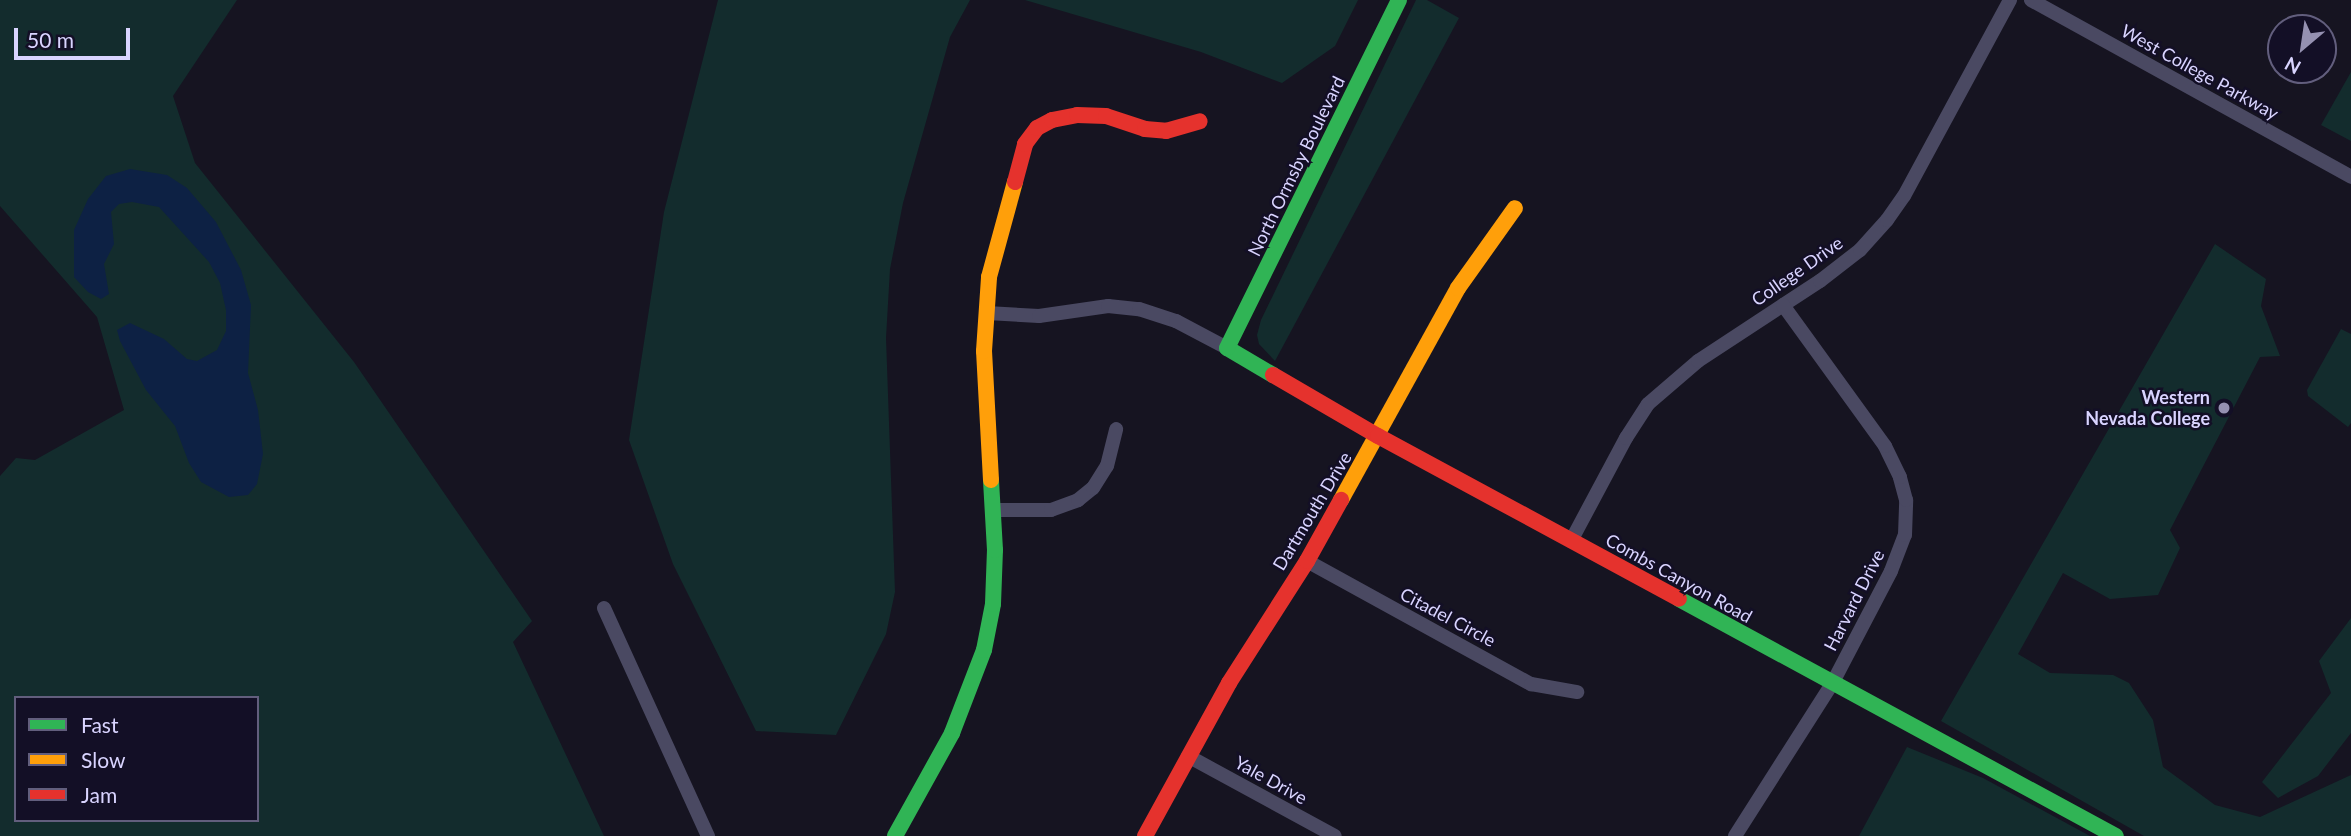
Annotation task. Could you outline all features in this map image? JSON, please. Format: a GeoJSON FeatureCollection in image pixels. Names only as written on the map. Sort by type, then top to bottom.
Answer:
{"type":"FeatureCollection","features":[{"type":"Feature","properties":{"kind":"street","name":"North Ormsby Boulevard"},"geometry":{"type":"LineString","coordinates":[[1227,348],[1399,0]]}},
{"type":"Feature","properties":{"kind":"street","name":"College Drive"},"geometry":{"type":"LineString","coordinates":[[1571,541],[1626,438],[1648,404],[1698,362],[1857,252],[1887,220],[1911,183],[2010,0]]}},
{"type":"Feature","properties":{"kind":"street","name":"West College Parkway"},"geometry":{"type":"LineString","coordinates":[[2031,0],[2351,177]]}},
{"type":"Feature","properties":{"kind":"street"},"geometry":{"type":"LineString","coordinates":[[895,836],[951,733],[984,650],[993,604],[993,510],[984,351],[989,277],[1025,144],[1037,128],[1052,120],[1077,115],[1107,116],[1145,129],[1166,131],[1200,121]]}},
{"type":"Feature","properties":{"kind":"street","name":"Dartmouth Drive"},"geometry":{"type":"LineString","coordinates":[[1145,836],[1241,663],[1307,561],[1458,288],[1515,208]]}},
{"type":"Feature","properties":{"kind":"street","name":"Harvard Drive"},"geometry":{"type":"LineString","coordinates":[[1735,836],[1832,684],[1903,544],[1906,500],[1900,477],[1885,446],[1783,305]]}},
{"type":"Feature","properties":{"kind":"street"},"geometry":{"type":"LineString","coordinates":[[988,313],[1039,316],[1108,306],[1139,309],[1176,321],[1227,348]]}},
{"type":"Feature","properties":{"kind":"street","name":"Combs Canyon Road"},"geometry":{"type":"LineString","coordinates":[[1227,348],[1378,436],[2116,836]]}},
{"type":"Feature","properties":{"kind":"street"},"geometry":{"type":"LineString","coordinates":[[993,510],[1051,510],[1078,500],[1093,488],[1107,466],[1116,429]]}},
{"type":"Feature","properties":{"kind":"street","name":"Citadel Circle"},"geometry":{"type":"LineString","coordinates":[[1307,561],[1531,684],[1577,692]]}},
{"type":"Feature","properties":{"kind":"street"},"geometry":{"type":"LineString","coordinates":[[604,608],[708,836]]}},
{"type":"Feature","properties":{"kind":"street","name":"Yale Drive"},"geometry":{"type":"LineString","coordinates":[[1188,756],[1335,836]]}},
{"type":"Feature","properties":{"kind":"green space"},"geometry":{"type":"Polygon","coordinates":[[[0,0],[237,0],[173,96],[195,163],[354,362],[532,621],[513,642],[604,836],[0,836],[0,476],[16,458],[35,460],[124,410],[97,317],[0,206],[0,0]]]}},
{"type":"Feature","properties":{"kind":"green space"},"geometry":{"type":"Polygon","coordinates":[[[718,0],[970,0],[950,37],[903,203],[890,269],[886,338],[895,592],[886,634],[836,735],[756,731],[673,564],[629,440],[664,212],[718,0]]]}},
{"type":"Feature","properties":{"kind":"green space"},"geometry":{"type":"Polygon","coordinates":[[[1025,0],[1358,0],[1335,46],[1282,83],[1201,52],[1025,0]]]}},
{"type":"Feature","properties":{"kind":"green space"},"geometry":{"type":"Polygon","coordinates":[[[1416,0],[1427,0],[1459,18],[1275,361],[1259,344],[1257,335],[1261,320],[1416,0]]]}},
{"type":"Feature","properties":{"kind":"green space"},"geometry":{"type":"Polygon","coordinates":[[[2351,72],[2351,141],[2321,125],[2351,72]]]}},
{"type":"Feature","properties":{"kind":"green space"},"geometry":{"type":"Polygon","coordinates":[[[2215,244],[2266,279],[2261,306],[2280,356],[2260,357],[2170,530],[2180,548],[2158,595],[2110,599],[2063,573],[2018,654],[2050,673],[2113,675],[2129,683],[2153,720],[2163,767],[2215,805],[2260,817],[2351,775],[2351,836],[2144,836],[1941,721],[2215,244]]]}},
{"type":"Feature","properties":{"kind":"green space"},"geometry":{"type":"Polygon","coordinates":[[[2341,329],[2351,334],[2351,423],[2348,427],[2308,396],[2307,390],[2341,329]]]}},
{"type":"Feature","properties":{"kind":"green space"},"geometry":{"type":"Polygon","coordinates":[[[2351,618],[2351,733],[2318,776],[2278,798],[2262,782],[2331,693],[2319,661],[2351,618]]]}},
{"type":"Feature","properties":{"kind":"green space"},"geometry":{"type":"Polygon","coordinates":[[[1907,747],[1983,778],[2090,836],[1859,836],[1907,747]]]}},
{"type":"Feature","properties":{"kind":"water"},"geometry":{"type":"Polygon","coordinates":[[[130,169],[167,175],[187,188],[216,222],[241,270],[251,305],[248,373],[258,410],[263,454],[257,484],[248,495],[229,497],[201,482],[189,463],[175,426],[146,390],[117,330],[130,323],[164,339],[187,359],[197,361],[217,350],[226,331],[226,310],[220,283],[209,262],[159,207],[132,202],[119,204],[111,212],[114,244],[104,264],[109,294],[101,299],[88,292],[74,277],[74,230],[88,199],[106,176],[130,169]]]}},
{"type":"Feature","properties":{"kind":"traffic: fast"},"geometry":{"type":"LineString","coordinates":[[1273,375],[1227,348],[1399,0]]}},
{"type":"Feature","properties":{"kind":"traffic: fast"},"geometry":{"type":"LineString","coordinates":[[895,836],[952,733],[984,650],[993,604],[995,550],[991,480]]}},
{"type":"Feature","properties":{"kind":"traffic: fast"},"geometry":{"type":"LineString","coordinates":[[1679,599],[2116,836]]}},
{"type":"Feature","properties":{"kind":"traffic: slow"},"geometry":{"type":"LineString","coordinates":[[991,480],[984,351],[989,277],[1015,182]]}},
{"type":"Feature","properties":{"kind":"traffic: slow"},"geometry":{"type":"LineString","coordinates":[[1341,500],[1458,288],[1515,208]]}},
{"type":"Feature","properties":{"kind":"traffic: jam"},"geometry":{"type":"LineString","coordinates":[[1015,182],[1025,144],[1037,128],[1052,120],[1077,115],[1106,116],[1145,129],[1166,131],[1200,121]]}},
{"type":"Feature","properties":{"kind":"traffic: jam"},"geometry":{"type":"LineString","coordinates":[[1273,375],[1378,436],[1679,599]]}},
{"type":"Feature","properties":{"kind":"traffic: jam"},"geometry":{"type":"LineString","coordinates":[[1145,836],[1229,683],[1307,561],[1341,500]]}},
{"type":"Feature","properties":{"kind":"place","name":"Western Nevada College"},"geometry":{"type":"Point","coordinates":[2224,408]}}]}
